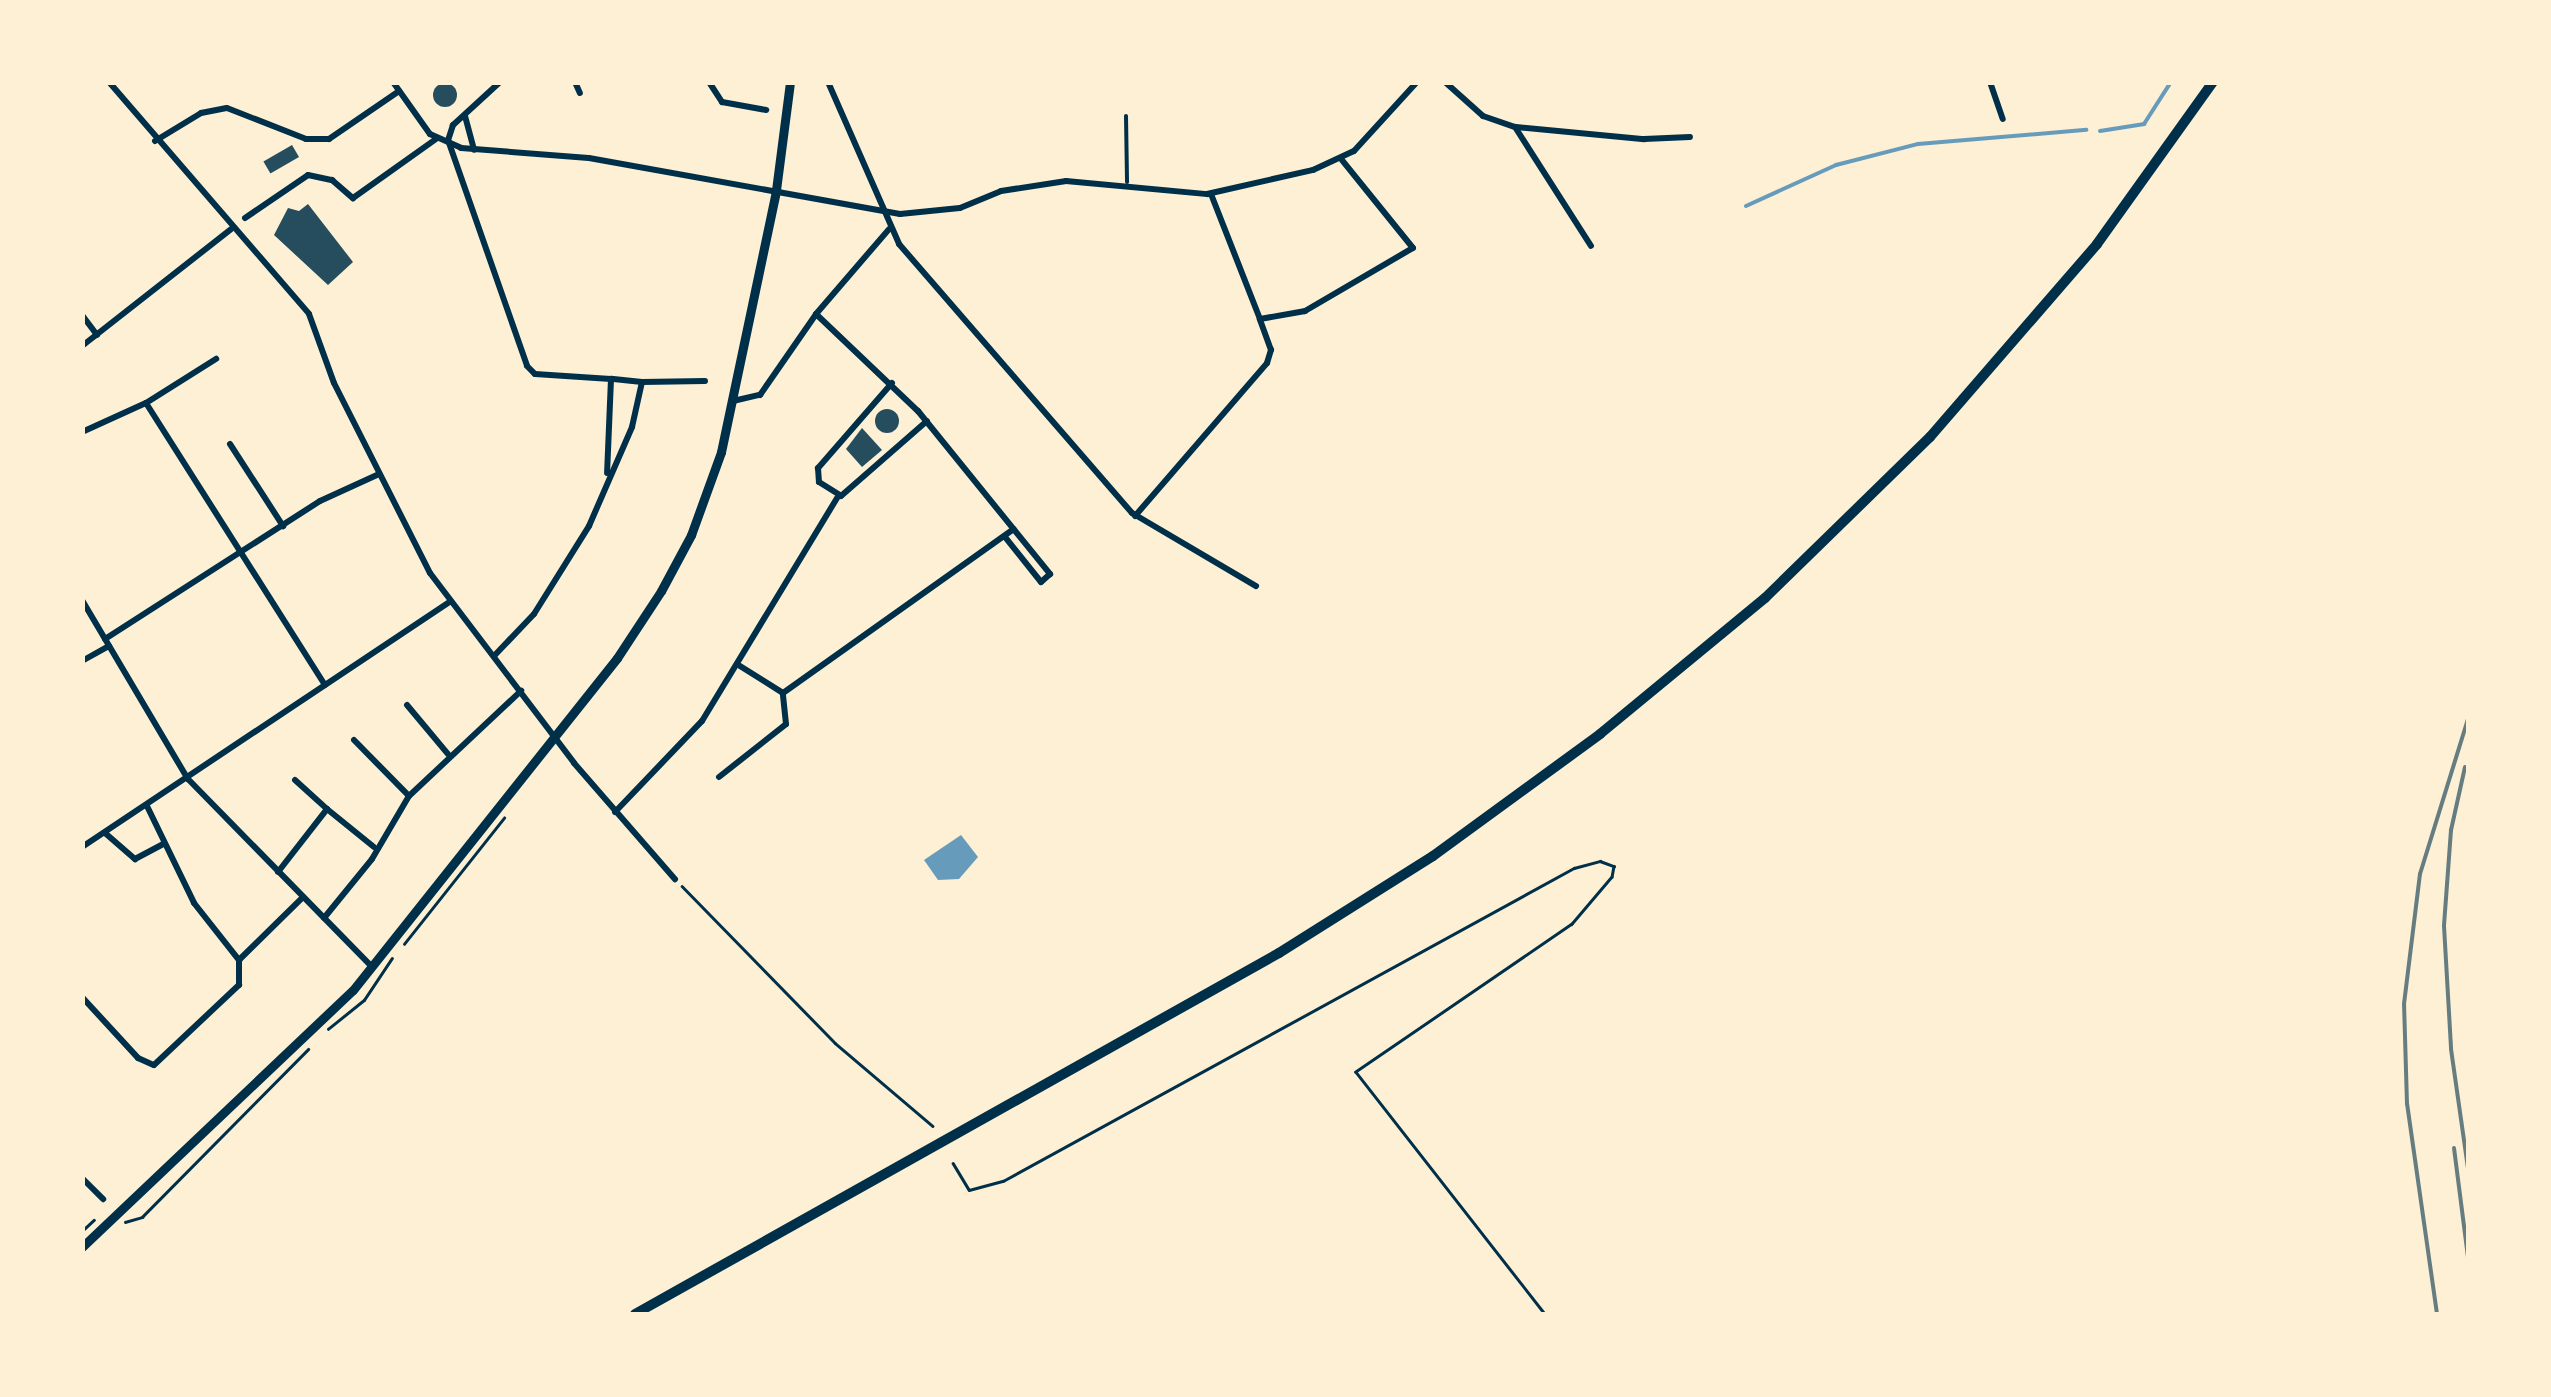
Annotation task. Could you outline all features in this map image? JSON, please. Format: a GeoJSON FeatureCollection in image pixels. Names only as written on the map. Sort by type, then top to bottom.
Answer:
{"type":"FeatureCollection","features":[{"type":"Feature","properties":{"kind":"main road"},"geometry":{"type":"LineString","coordinates":[[635,1314],[1279,953],[1433,856],[1610,726],[1765,598],[1930,437],[2088,254],[2213,82]]}},
{"type":"Feature","properties":{"kind":"street"},"geometry":{"type":"LineString","coordinates":[[109,82],[155,142],[309,314],[378,474],[451,601],[614,812],[675,879]]}},
{"type":"Feature","properties":{"kind":"street"},"geometry":{"type":"LineString","coordinates":[[393,82],[436,140],[448,145],[589,158],[881,212],[960,208],[1001,191],[1048,183],[1127,182],[1211,194],[1342,160],[1417,82]]}},
{"type":"Feature","properties":{"kind":"street"},"geometry":{"type":"LineString","coordinates":[[500,82],[451,128],[448,145],[530,371],[642,382],[705,380]]}},
{"type":"Feature","properties":{"kind":"street"},"geometry":{"type":"LineString","coordinates":[[575,82],[580,93]]}},
{"type":"Feature","properties":{"kind":"street"},"geometry":{"type":"LineString","coordinates":[[709,82],[722,102],[766,110]]}},
{"type":"Feature","properties":{"kind":"street"},"geometry":{"type":"LineString","coordinates":[[82,1247],[219,1123],[371,966],[640,626],[680,559],[712,482],[734,401],[776,190],[790,82]]}},
{"type":"Feature","properties":{"kind":"street"},"geometry":{"type":"LineString","coordinates":[[828,82],[889,229],[1135,516],[1256,586]]}},
{"type":"Feature","properties":{"kind":"street"},"geometry":{"type":"LineString","coordinates":[[1445,82],[1483,116],[1515,127],[1644,140],[1690,137]]}},
{"type":"Feature","properties":{"kind":"street"},"geometry":{"type":"LineString","coordinates":[[1990,82],[2002,118]]}},
{"type":"Feature","properties":{"kind":"street"},"geometry":{"type":"LineString","coordinates":[[155,142],[180,125],[227,108],[306,138],[330,140],[399,91]]}},
{"type":"Feature","properties":{"kind":"street"},"geometry":{"type":"LineString","coordinates":[[465,114],[474,150]]}},
{"type":"Feature","properties":{"kind":"street"},"geometry":{"type":"LineString","coordinates":[[1515,127],[1591,246]]}},
{"type":"Feature","properties":{"kind":"street"},"geometry":{"type":"LineString","coordinates":[[245,218],[308,175],[332,180],[353,198],[436,140]]}},
{"type":"Feature","properties":{"kind":"street"},"geometry":{"type":"LineString","coordinates":[[1260,319],[1313,308],[1413,248],[1342,160]]}},
{"type":"Feature","properties":{"kind":"street"},"geometry":{"type":"LineString","coordinates":[[1135,516],[1268,363],[1271,350],[1211,194]]}},
{"type":"Feature","properties":{"kind":"street"},"geometry":{"type":"LineString","coordinates":[[82,346],[231,229]]}},
{"type":"Feature","properties":{"kind":"street"},"geometry":{"type":"LineString","coordinates":[[734,401],[760,395],[816,314],[889,229]]}},
{"type":"Feature","properties":{"kind":"street"},"geometry":{"type":"LineString","coordinates":[[816,314],[892,383],[927,421],[1050,574],[1041,582],[1004,537]]}},
{"type":"Feature","properties":{"kind":"street"},"geometry":{"type":"LineString","coordinates":[[82,315],[98,336]]}},
{"type":"Feature","properties":{"kind":"street"},"geometry":{"type":"LineString","coordinates":[[82,432],[146,404],[216,360]]}},
{"type":"Feature","properties":{"kind":"street"},"geometry":{"type":"LineString","coordinates":[[608,473],[611,379]]}},
{"type":"Feature","properties":{"kind":"street"},"geometry":{"type":"LineString","coordinates":[[494,656],[534,614],[573,555],[632,427],[642,382]]}},
{"type":"Feature","properties":{"kind":"street"},"geometry":{"type":"LineString","coordinates":[[837,498],[818,481],[817,470],[892,383]]}},
{"type":"Feature","properties":{"kind":"street"},"geometry":{"type":"LineString","coordinates":[[146,404],[237,556],[324,685]]}},
{"type":"Feature","properties":{"kind":"street"},"geometry":{"type":"LineString","coordinates":[[614,812],[680,748],[740,666],[837,498],[927,421]]}},
{"type":"Feature","properties":{"kind":"street"},"geometry":{"type":"LineString","coordinates":[[230,444],[283,526]]}},
{"type":"Feature","properties":{"kind":"street"},"geometry":{"type":"LineString","coordinates":[[82,661],[283,526],[378,474]]}},
{"type":"Feature","properties":{"kind":"street"},"geometry":{"type":"LineString","coordinates":[[783,693],[1014,530]]}},
{"type":"Feature","properties":{"kind":"street"},"geometry":{"type":"LineString","coordinates":[[82,600],[188,779],[371,966]]}},
{"type":"Feature","properties":{"kind":"street"},"geometry":{"type":"LineString","coordinates":[[83,844],[188,779],[451,601]]}},
{"type":"Feature","properties":{"kind":"street"},"geometry":{"type":"LineString","coordinates":[[740,666],[783,693]]}},
{"type":"Feature","properties":{"kind":"street"},"geometry":{"type":"LineString","coordinates":[[324,918],[372,860],[374,847],[409,796],[448,754],[521,691]]}},
{"type":"Feature","properties":{"kind":"street"},"geometry":{"type":"LineString","coordinates":[[719,778],[786,724],[783,693]]}},
{"type":"Feature","properties":{"kind":"street"},"geometry":{"type":"LineString","coordinates":[[407,705],[448,754]]}},
{"type":"Feature","properties":{"kind":"street"},"geometry":{"type":"LineString","coordinates":[[354,740],[409,796]]}},
{"type":"Feature","properties":{"kind":"street"},"geometry":{"type":"LineString","coordinates":[[295,780],[374,847]]}},
{"type":"Feature","properties":{"kind":"street"},"geometry":{"type":"LineString","coordinates":[[147,806],[202,917],[240,960]]}},
{"type":"Feature","properties":{"kind":"street"},"geometry":{"type":"LineString","coordinates":[[278,872],[327,809]]}},
{"type":"Feature","properties":{"kind":"street"},"geometry":{"type":"LineString","coordinates":[[105,833],[135,859],[164,844]]}},
{"type":"Feature","properties":{"kind":"street"},"geometry":{"type":"LineString","coordinates":[[82,997],[138,1058],[154,1065],[239,985],[240,960],[303,897]]}},
{"type":"Feature","properties":{"kind":"street"},"geometry":{"type":"LineString","coordinates":[[82,1178],[103,1198]]}},
{"type":"Feature","properties":{"kind":"lane"},"geometry":{"type":"LineString","coordinates":[[1126,116],[1127,182]]}},
{"type":"Feature","properties":{"kind":"path"},"geometry":{"type":"LineString","coordinates":[[953,1163],[969,1190],[1010,1178],[1574,868],[1600,862],[1614,866],[1612,878],[1572,924],[1356,1072],[1545,1314]]}},
{"type":"Feature","properties":{"kind":"path"},"geometry":{"type":"LineString","coordinates":[[675,879],[835,1043],[933,1126]]}},
{"type":"Feature","properties":{"kind":"water"},"geometry":{"type":"Polygon","coordinates":[[[961,835],[978,857],[959,879],[938,880],[924,860],[961,835]]]}},
{"type":"Feature","properties":{"kind":"building"},"geometry":{"type":"Polygon","coordinates":[[[445,83],[454,86],[454,104],[445,107],[436,104],[433,95],[436,86],[445,83]]]}},
{"type":"Feature","properties":{"kind":"building"},"geometry":{"type":"Polygon","coordinates":[[[292,145],[299,157],[270,174],[263,162],[292,145]]]}},
{"type":"Feature","properties":{"kind":"building"},"geometry":{"type":"Polygon","coordinates":[[[308,204],[353,262],[328,285],[274,235],[288,208],[299,211],[308,204]]]}},
{"type":"Feature","properties":{"kind":"building"},"geometry":{"type":"Polygon","coordinates":[[[887,409],[896,412],[896,430],[887,433],[878,430],[875,421],[878,412],[887,409]]]}},
{"type":"Feature","properties":{"kind":"building"},"geometry":{"type":"Polygon","coordinates":[[[862,428],[882,450],[862,467],[846,449],[862,428]]]}},
{"type":"Feature","properties":{"kind":"waterway"},"geometry":{"type":"LineString","coordinates":[[2100,131],[2144,124],[2171,82]]}},
{"type":"Feature","properties":{"kind":"waterway"},"geometry":{"type":"LineString","coordinates":[[1746,206],[1836,165],[1918,144],[2086,130]]}},
{"type":"Feature","properties":{"kind":"railway"},"geometry":{"type":"LineString","coordinates":[[2437,1314],[2407,1104],[2404,1004],[2420,874],[2468,719]]}},
{"type":"Feature","properties":{"kind":"railway"},"geometry":{"type":"LineString","coordinates":[[2465,767],[2451,830],[2444,926],[2451,1049],[2468,1168]]}},
{"type":"Feature","properties":{"kind":"railway"},"geometry":{"type":"LineString","coordinates":[[2454,1148],[2468,1257]]}}]}
